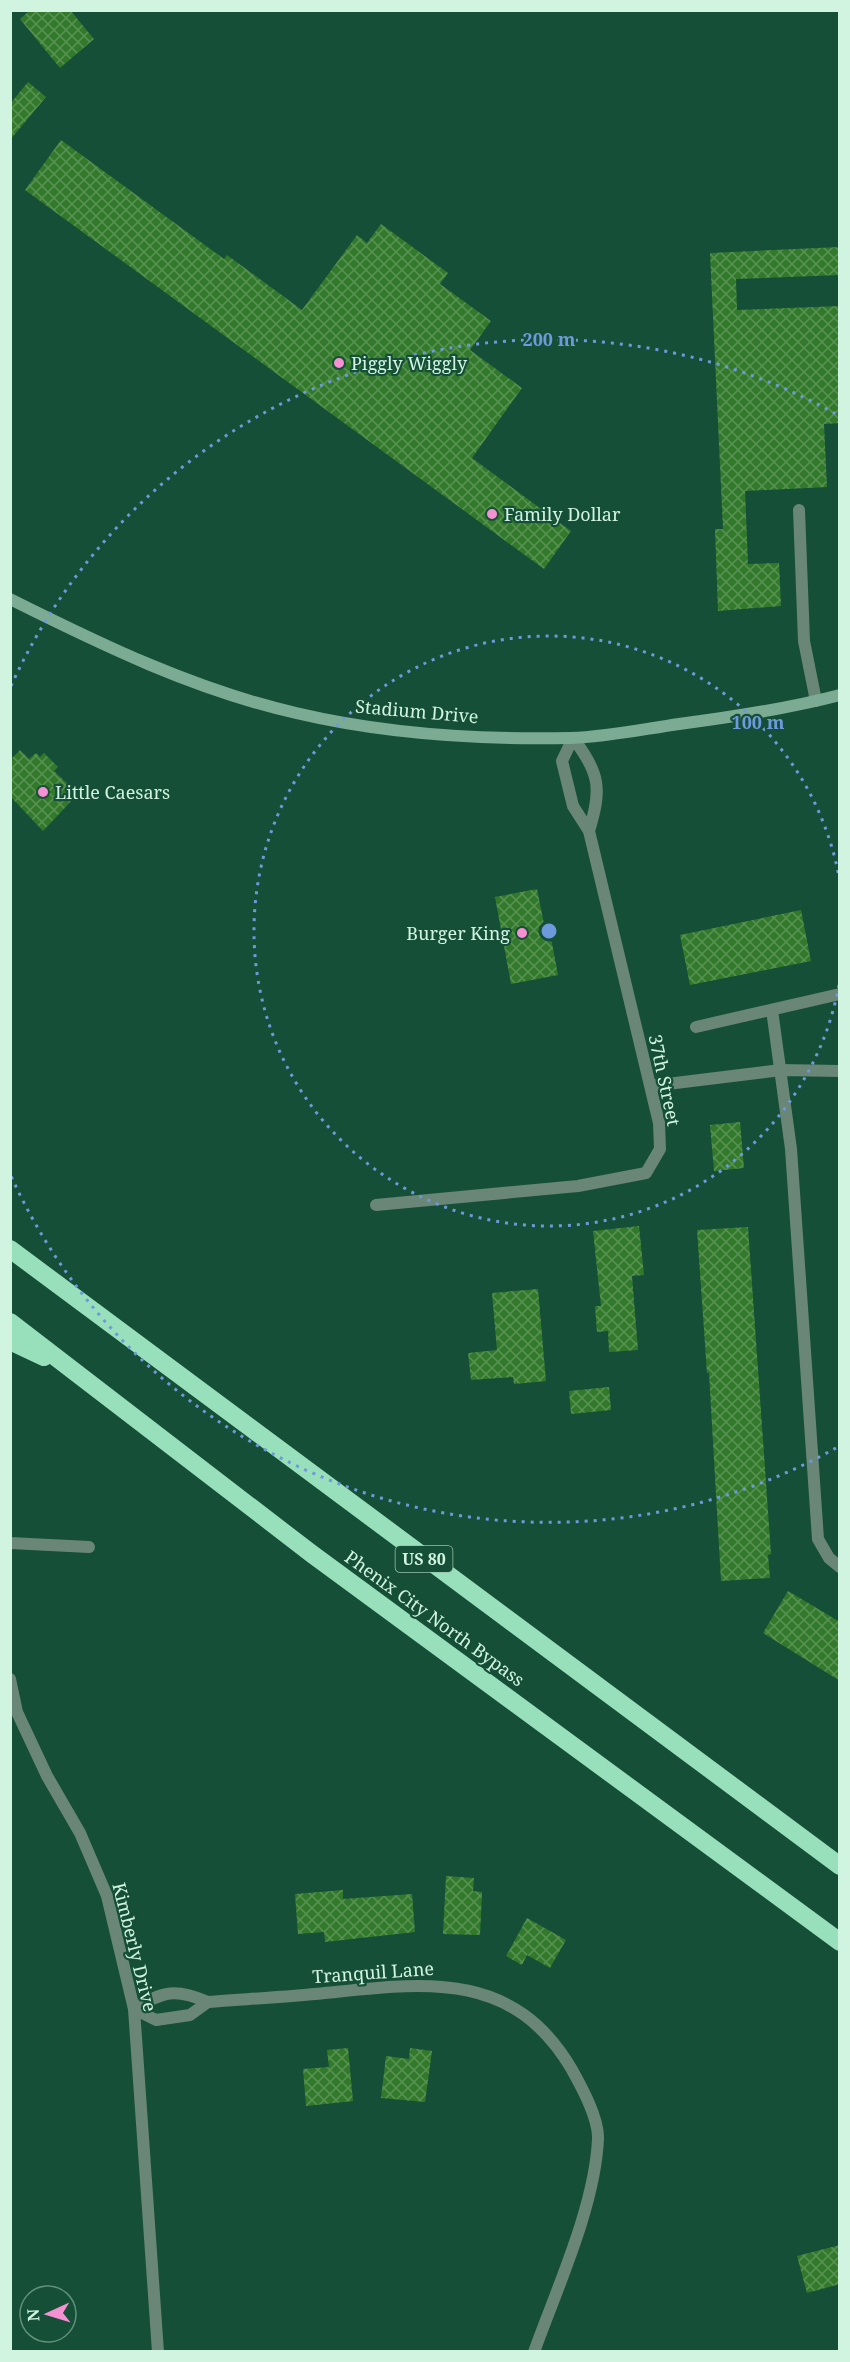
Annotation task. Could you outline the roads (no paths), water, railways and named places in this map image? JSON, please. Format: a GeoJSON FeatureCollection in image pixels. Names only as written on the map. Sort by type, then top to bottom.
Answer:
{"type":"FeatureCollection","features":[{"type":"Feature","properties":{"kind":"highway"},"geometry":{"type":"LineString","coordinates":[[10,1244],[44,1274]]}},
{"type":"Feature","properties":{"kind":"highway","name":"US 80"},"geometry":{"type":"LineString","coordinates":[[10,1249],[840,1866]]}},
{"type":"Feature","properties":{"kind":"highway","name":"Phenix City North Bypass"},"geometry":{"type":"LineString","coordinates":[[10,1322],[341,1576],[840,1942]]}},
{"type":"Feature","properties":{"kind":"highway"},"geometry":{"type":"LineString","coordinates":[[10,1341],[77,1373]]}},
{"type":"Feature","properties":{"kind":"street"},"geometry":{"type":"LineString","coordinates":[[799,510],[804,641],[816,701]]}},
{"type":"Feature","properties":{"kind":"street","name":"Stadium Drive"},"geometry":{"type":"LineString","coordinates":[[10,599],[101,645],[164,672],[295,713],[363,726],[431,734],[573,738],[723,718],[840,695]]}},
{"type":"Feature","properties":{"kind":"street"},"geometry":{"type":"LineString","coordinates":[[573,738],[591,762],[598,801],[589,831]]}},
{"type":"Feature","properties":{"kind":"street","name":"37th Street"},"geometry":{"type":"LineString","coordinates":[[376,1205],[578,1186],[646,1173],[660,1149],[659,1124],[651,1086],[589,831],[573,806],[562,761],[573,738]]}},
{"type":"Feature","properties":{"kind":"street"},"geometry":{"type":"LineString","coordinates":[[696,1027],[840,994]]}},
{"type":"Feature","properties":{"kind":"street"},"geometry":{"type":"LineString","coordinates":[[772,1010],[797,1218],[818,1539],[829,1558],[840,1567]]}},
{"type":"Feature","properties":{"kind":"street"},"geometry":{"type":"LineString","coordinates":[[651,1086],[781,1070],[840,1071]]}},
{"type":"Feature","properties":{"kind":"street"},"geometry":{"type":"LineString","coordinates":[[10,1543],[89,1548]]}},
{"type":"Feature","properties":{"kind":"street","name":"Kimberly Drive"},"geometry":{"type":"LineString","coordinates":[[10,1679],[17,1712],[47,1776],[80,1833],[107,1896],[134,2009],[158,2352]]}},
{"type":"Feature","properties":{"kind":"street","name":"Tranquil Lane"},"geometry":{"type":"LineString","coordinates":[[134,2009],[159,1994],[185,1992],[208,2002],[435,1984],[482,1993],[525,2015],[561,2051],[585,2092],[598,2137],[592,2184],[534,2352]]}},
{"type":"Feature","properties":{"kind":"street","name":"Tranquil Lane"},"geometry":{"type":"LineString","coordinates":[[134,2009],[156,2020],[190,2015],[208,2002]]}},
{"type":"Feature","properties":{"kind":"place","name":"Piggly Wiggly"},"geometry":{"type":"Point","coordinates":[339,363]}},
{"type":"Feature","properties":{"kind":"place","name":"Family Dollar"},"geometry":{"type":"Point","coordinates":[492,514]}},
{"type":"Feature","properties":{"kind":"place","name":"Little Caesars"},"geometry":{"type":"Point","coordinates":[43,792]}},
{"type":"Feature","properties":{"kind":"place","name":"Burger King"},"geometry":{"type":"Point","coordinates":[522,933]}}]}
